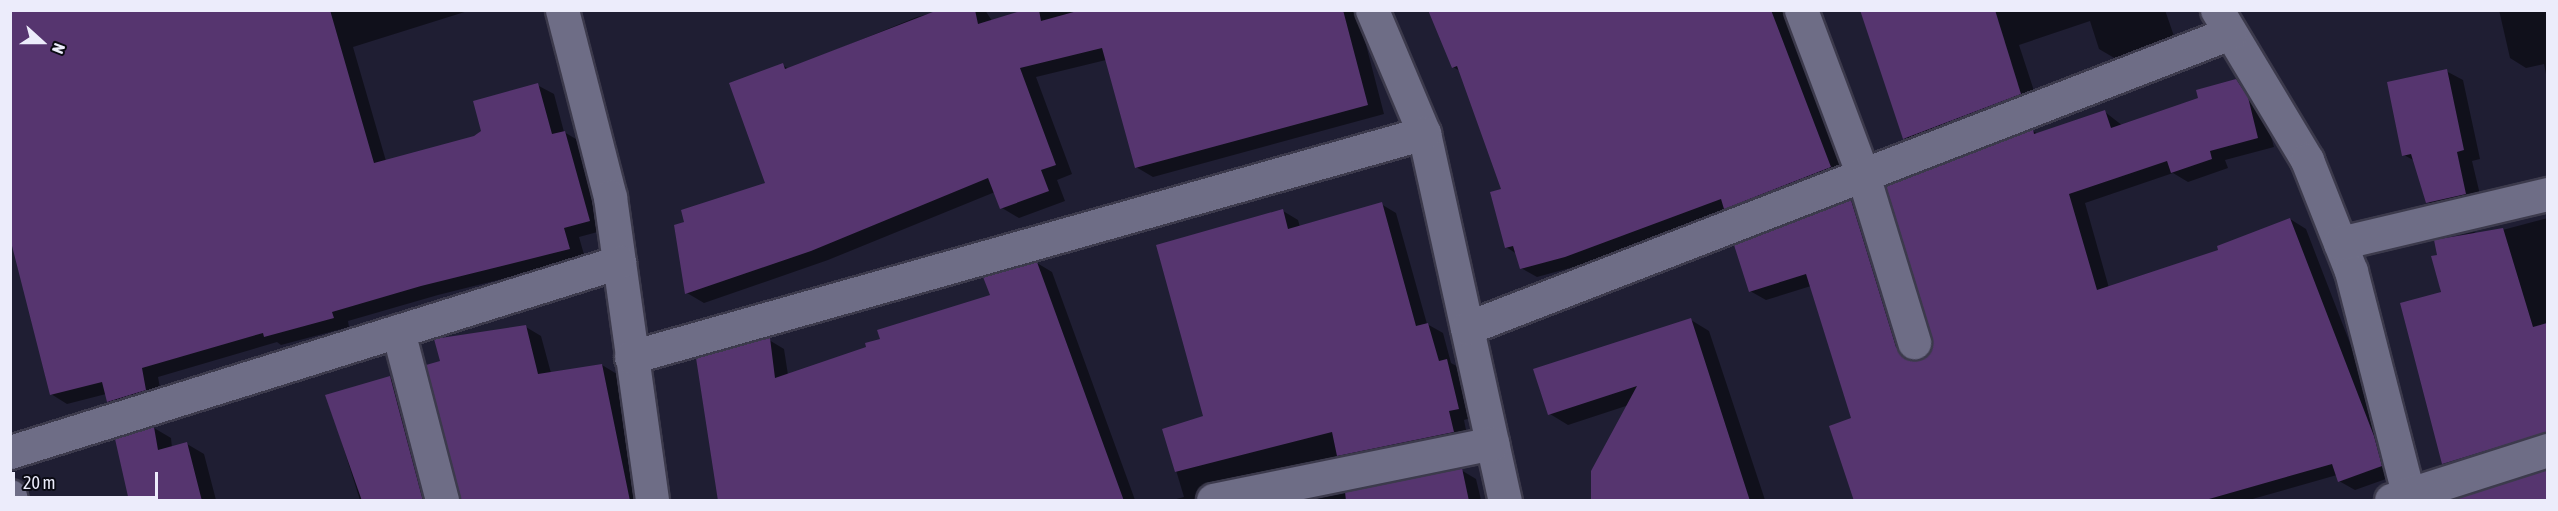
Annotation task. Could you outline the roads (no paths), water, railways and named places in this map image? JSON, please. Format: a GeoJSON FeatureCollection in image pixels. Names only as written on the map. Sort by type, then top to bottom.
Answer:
{"type":"FeatureCollection","features":[{"type":"Feature","properties":{"kind":"street"},"geometry":{"type":"LineString","coordinates":[[562,10],[610,197],[652,501]]}},
{"type":"Feature","properties":{"kind":"street"},"geometry":{"type":"LineString","coordinates":[[1372,10],[1424,133],[1505,501]]}},
{"type":"Feature","properties":{"kind":"street"},"geometry":{"type":"LineString","coordinates":[[1801,10],[1863,175],[1914,342]]}},
{"type":"Feature","properties":{"kind":"street"},"geometry":{"type":"LineString","coordinates":[[1467,328],[1863,175],[2224,22],[2307,160],[2351,271],[2403,499],[2547,450]]}},
{"type":"Feature","properties":{"kind":"street"},"geometry":{"type":"LineString","coordinates":[[631,357],[1424,133]]}},
{"type":"Feature","properties":{"kind":"street"},"geometry":{"type":"LineString","coordinates":[[2340,243],[2547,194]]}},
{"type":"Feature","properties":{"kind":"street"},"geometry":{"type":"LineString","coordinates":[[10,452],[619,262]]}},
{"type":"Feature","properties":{"kind":"street"},"geometry":{"type":"LineString","coordinates":[[398,331],[442,501]]}},
{"type":"Feature","properties":{"kind":"street"},"geometry":{"type":"LineString","coordinates":[[1213,501],[1492,443]]}},
{"type":"Feature","properties":{"kind":"street"},"geometry":{"type":"LineString","coordinates":[[10,496],[11,501]]}}]}
